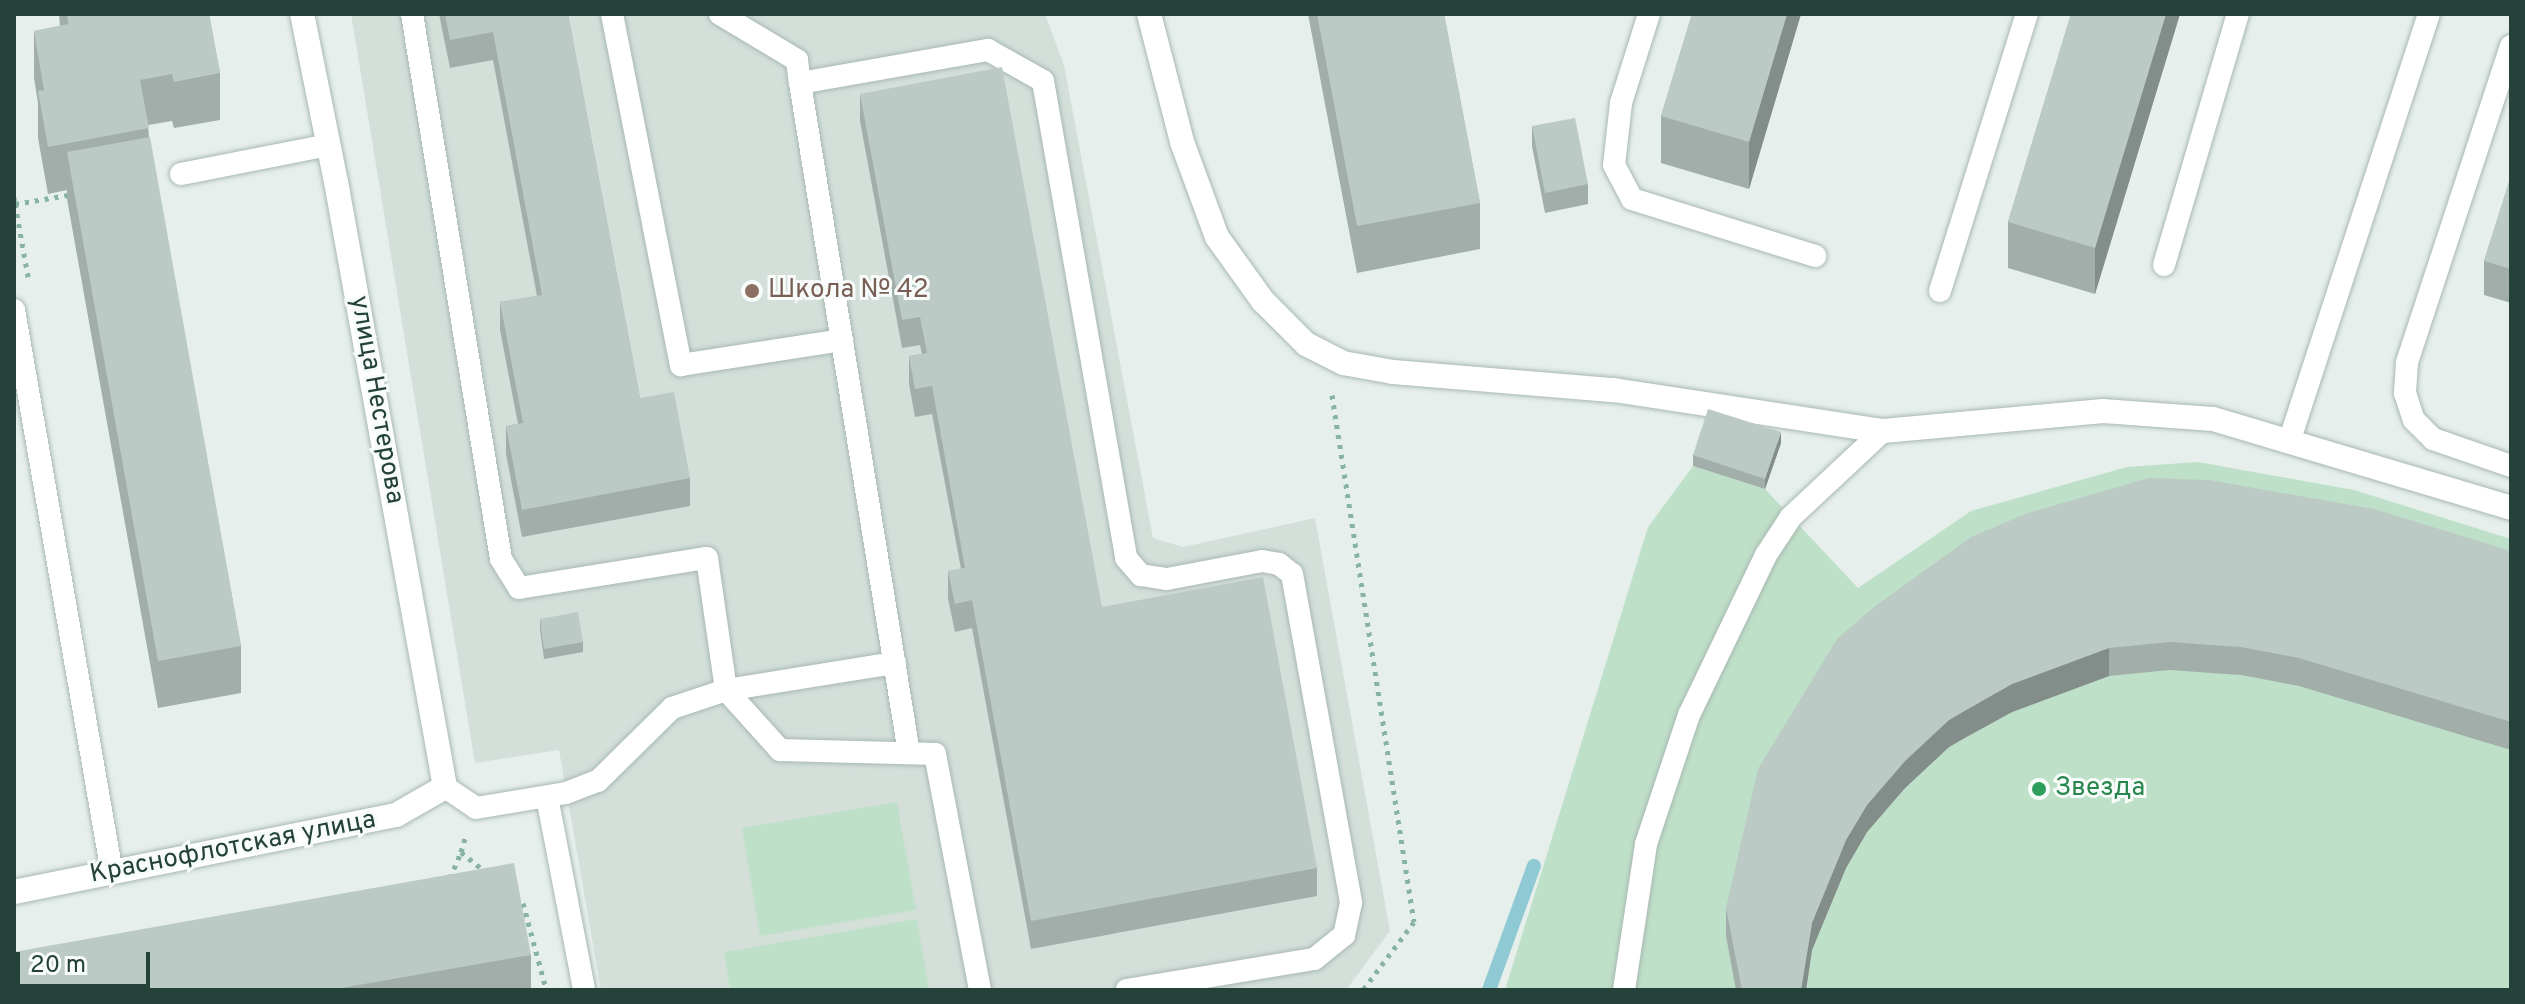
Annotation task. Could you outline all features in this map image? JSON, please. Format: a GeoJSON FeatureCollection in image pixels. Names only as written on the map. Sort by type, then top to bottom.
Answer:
{"type":"FeatureCollection","features":[{"type":"Feature","properties":{"kind":"street","name":"улица Нестерова"},"geometry":{"type":"LineString","coordinates":[[302,14],[329,145],[445,787]]}},
{"type":"Feature","properties":{"kind":"street"},"geometry":{"type":"LineString","coordinates":[[1149,14],[1182,142],[1217,237],[1263,301],[1306,344],[1326,356],[1393,372],[1614,390],[1883,431],[2103,411],[2213,419],[2290,439],[2511,508]]}},
{"type":"Feature","properties":{"kind":"street","name":"Краснофлотская улица"},"geometry":{"type":"LineString","coordinates":[[14,892],[396,815],[445,787]]}},
{"type":"Feature","properties":{"kind":"lane"},"geometry":{"type":"LineString","coordinates":[[412,14],[501,559],[519,588],[707,558],[726,690],[780,750],[935,754],[980,990]]}},
{"type":"Feature","properties":{"kind":"lane"},"geometry":{"type":"LineString","coordinates":[[612,14],[681,365],[842,340]]}},
{"type":"Feature","properties":{"kind":"lane"},"geometry":{"type":"LineString","coordinates":[[720,14],[797,60],[909,753]]}},
{"type":"Feature","properties":{"kind":"lane"},"geometry":{"type":"LineString","coordinates":[[1649,14],[1621,103],[1614,165],[1632,199],[1815,256]]}},
{"type":"Feature","properties":{"kind":"lane"},"geometry":{"type":"LineString","coordinates":[[1940,291],[2027,14]]}},
{"type":"Feature","properties":{"kind":"lane"},"geometry":{"type":"LineString","coordinates":[[2164,265],[2238,14]]}},
{"type":"Feature","properties":{"kind":"lane"},"geometry":{"type":"LineString","coordinates":[[2290,439],[2429,14]]}},
{"type":"Feature","properties":{"kind":"lane"},"geometry":{"type":"LineString","coordinates":[[2511,46],[2407,363],[2405,393],[2414,420],[2433,439],[2511,466]]}},
{"type":"Feature","properties":{"kind":"lane"},"geometry":{"type":"LineString","coordinates":[[800,83],[988,50],[1043,81],[1126,558],[1141,575],[1167,579],[1262,561],[1279,564],[1292,574],[1351,903],[1344,935],[1314,959],[1127,990]]}},
{"type":"Feature","properties":{"kind":"lane"},"geometry":{"type":"LineString","coordinates":[[181,174],[329,145]]}},
{"type":"Feature","properties":{"kind":"lane"},"geometry":{"type":"LineString","coordinates":[[14,310],[112,873]]}},
{"type":"Feature","properties":{"kind":"lane"},"geometry":{"type":"LineString","coordinates":[[1624,990],[1646,844],[1689,715],[1766,555],[1791,517],[1883,431]]}},
{"type":"Feature","properties":{"kind":"lane"},"geometry":{"type":"LineString","coordinates":[[445,787],[476,808],[547,797],[598,781],[672,708],[726,690],[895,663]]}},
{"type":"Feature","properties":{"kind":"lane"},"geometry":{"type":"LineString","coordinates":[[547,797],[584,990]]}},
{"type":"Feature","properties":{"kind":"path"},"geometry":{"type":"LineString","coordinates":[[14,197],[15,204],[75,193]]}},
{"type":"Feature","properties":{"kind":"path"},"geometry":{"type":"LineString","coordinates":[[1326,356],[1414,922],[1363,990]]}},
{"type":"Feature","properties":{"kind":"path"},"geometry":{"type":"LineString","coordinates":[[448,883],[461,852],[492,878]]}},
{"type":"Feature","properties":{"kind":"path"},"geometry":{"type":"LineString","coordinates":[[513,895],[523,903],[546,990]]}},
{"type":"Feature","properties":{"kind":"shaded area","name":"Школа № 42"},"geometry":{"type":"Polygon","coordinates":[[[351,14],[1045,14],[1064,65],[1153,538],[1183,547],[1315,518],[1390,931],[1346,990],[601,990],[559,750],[475,763],[351,14]]]}},
{"type":"Feature","properties":{"kind":"green space","name":"Звезда"},"geometry":{"type":"Polygon","coordinates":[[[2198,462],[2354,490],[2511,539],[2511,990],[1505,990],[1648,527],[1693,466],[1765,489],[1858,588],[1971,511],[2127,467],[2198,462]]]}},
{"type":"Feature","properties":{"kind":"green space"},"geometry":{"type":"Polygon","coordinates":[[[897,802],[916,910],[760,936],[742,828],[897,802]]]}},
{"type":"Feature","properties":{"kind":"green space"},"geometry":{"type":"Polygon","coordinates":[[[917,919],[929,990],[730,990],[724,952],[917,919]]]}},
{"type":"Feature","properties":{"kind":"building"},"geometry":{"type":"Polygon","coordinates":[[[67,14],[209,14],[220,73],[174,82],[172,74],[140,80],[149,128],[48,147],[38,91],[44,90],[34,31],[68,24],[67,14]]]}},
{"type":"Feature","properties":{"kind":"building"},"geometry":{"type":"Polygon","coordinates":[[[445,14],[568,14],[640,398],[674,392],[690,478],[522,510],[506,426],[523,423],[500,302],[542,295],[493,32],[450,40],[445,14]]]}},
{"type":"Feature","properties":{"kind":"building"},"geometry":{"type":"Polygon","coordinates":[[[1317,14],[1444,14],[1480,203],[1357,226],[1317,14]]]}},
{"type":"Feature","properties":{"kind":"building"},"geometry":{"type":"Polygon","coordinates":[[[1692,14],[1787,14],[1749,142],[1661,116],[1692,14]]]}},
{"type":"Feature","properties":{"kind":"building"},"geometry":{"type":"Polygon","coordinates":[[[2071,14],[2166,14],[2095,248],[2008,222],[2071,14]]]}},
{"type":"Feature","properties":{"kind":"building"},"geometry":{"type":"Polygon","coordinates":[[[1002,67],[1102,607],[1263,577],[1317,868],[1031,921],[972,600],[955,604],[948,571],[965,568],[932,386],[915,389],[909,356],[927,353],[920,317],[902,320],[860,94],[1002,67]]]}},
{"type":"Feature","properties":{"kind":"building"},"geometry":{"type":"Polygon","coordinates":[[[1575,118],[1588,184],[1545,193],[1532,126],[1575,118]]]}},
{"type":"Feature","properties":{"kind":"building"},"geometry":{"type":"Polygon","coordinates":[[[150,137],[241,646],[158,661],[67,152],[150,137]]]}},
{"type":"Feature","properties":{"kind":"building"},"geometry":{"type":"Polygon","coordinates":[[[2511,176],[2511,269],[2484,261],[2511,176]]]}},
{"type":"Feature","properties":{"kind":"building"},"geometry":{"type":"Polygon","coordinates":[[[1708,409],[1781,432],[1765,479],[1693,455],[1708,409]]]}},
{"type":"Feature","properties":{"kind":"building"},"geometry":{"type":"Polygon","coordinates":[[[2149,478],[2209,480],[2374,509],[2511,551],[2511,722],[2299,658],[2241,647],[2170,642],[2109,648],[2012,684],[1949,720],[1905,761],[1867,805],[1846,840],[1812,923],[1801,990],[1742,990],[1726,908],[1758,769],[1837,639],[1874,607],[1971,537],[2028,513],[2149,478]]]}},
{"type":"Feature","properties":{"kind":"building"},"geometry":{"type":"Polygon","coordinates":[[[578,612],[583,642],[544,649],[540,619],[578,612]]]}},
{"type":"Feature","properties":{"kind":"building"},"geometry":{"type":"Polygon","coordinates":[[[514,863],[531,955],[330,990],[14,990],[14,952],[514,863]]]}},
{"type":"Feature","properties":{"kind":"waterway"},"geometry":{"type":"LineString","coordinates":[[1489,990],[1534,866]]}},
{"type":"Feature","properties":{"kind":"place","name":"Школа № 42"},"geometry":{"type":"Point","coordinates":[752,291]}},
{"type":"Feature","properties":{"kind":"place","name":"Звезда"},"geometry":{"type":"Point","coordinates":[2039,789]}}]}
